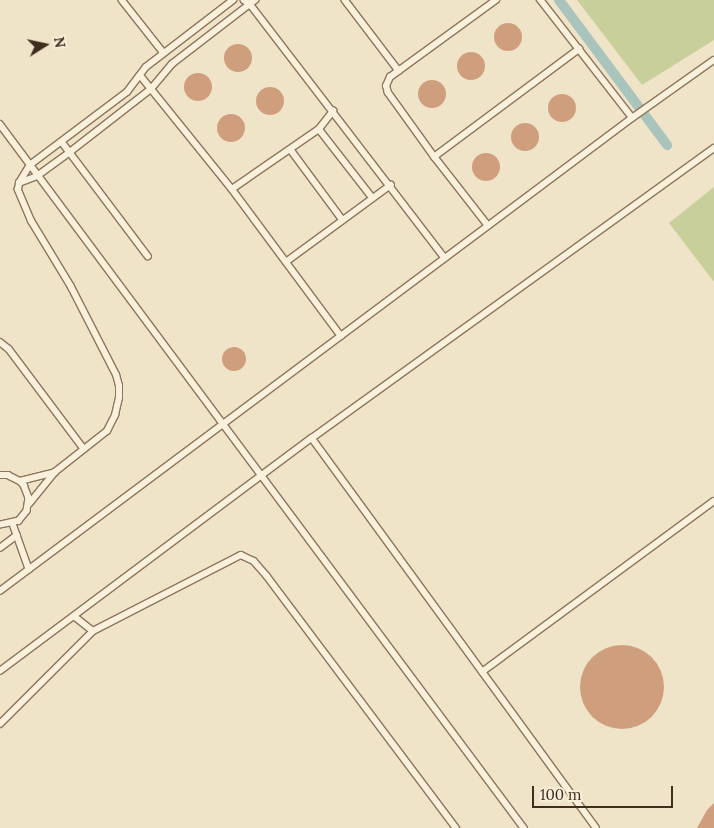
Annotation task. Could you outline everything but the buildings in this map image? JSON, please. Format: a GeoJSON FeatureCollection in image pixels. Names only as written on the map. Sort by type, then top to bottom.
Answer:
{"type":"FeatureCollection","features":[{"type":"Feature","properties":{"kind":"lane"},"geometry":{"type":"LineString","coordinates":[[122,0],[164,52]]}},
{"type":"Feature","properties":{"kind":"lane"},"geometry":{"type":"LineString","coordinates":[[0,525],[13,524],[24,516],[29,504],[56,472],[107,431],[115,415],[119,398],[119,386],[116,375],[71,287],[31,221],[18,190],[19,183],[30,164],[127,92],[140,75],[164,52],[233,0]]}},
{"type":"Feature","properties":{"kind":"lane"},"geometry":{"type":"LineString","coordinates":[[244,0],[253,2],[445,258]]}},
{"type":"Feature","properties":{"kind":"lane"},"geometry":{"type":"LineString","coordinates":[[345,0],[399,71]]}},
{"type":"Feature","properties":{"kind":"lane"},"geometry":{"type":"LineString","coordinates":[[488,226],[434,157],[388,93],[387,80],[496,0]]}},
{"type":"Feature","properties":{"kind":"lane"},"geometry":{"type":"LineString","coordinates":[[540,0],[632,118]]}},
{"type":"Feature","properties":{"kind":"lane"},"geometry":{"type":"LineString","coordinates":[[19,183],[37,176],[70,152],[151,89],[172,64],[253,2]]}},
{"type":"Feature","properties":{"kind":"lane"},"geometry":{"type":"LineString","coordinates":[[434,157],[579,50]]}},
{"type":"Feature","properties":{"kind":"lane"},"geometry":{"type":"LineString","coordinates":[[0,591],[632,118],[714,60]]}},
{"type":"Feature","properties":{"kind":"lane"},"geometry":{"type":"LineString","coordinates":[[140,75],[232,189],[341,336]]}},
{"type":"Feature","properties":{"kind":"lane"},"geometry":{"type":"LineString","coordinates":[[232,189],[292,150],[319,129],[333,111]]}},
{"type":"Feature","properties":{"kind":"lane"},"geometry":{"type":"LineString","coordinates":[[0,124],[524,828]]}},
{"type":"Feature","properties":{"kind":"lane"},"geometry":{"type":"LineString","coordinates":[[319,129],[372,196]]}},
{"type":"Feature","properties":{"kind":"lane"},"geometry":{"type":"LineString","coordinates":[[62,142],[148,256]]}},
{"type":"Feature","properties":{"kind":"lane"},"geometry":{"type":"LineString","coordinates":[[0,671],[312,438],[714,148]]}},
{"type":"Feature","properties":{"kind":"lane"},"geometry":{"type":"LineString","coordinates":[[292,150],[342,219]]}},
{"type":"Feature","properties":{"kind":"lane"},"geometry":{"type":"LineString","coordinates":[[286,262],[372,196],[390,185]]}},
{"type":"Feature","properties":{"kind":"lane"},"geometry":{"type":"LineString","coordinates":[[0,342],[8,348],[84,449]]}},
{"type":"Feature","properties":{"kind":"lane"},"geometry":{"type":"LineString","coordinates":[[312,438],[596,828]]}},
{"type":"Feature","properties":{"kind":"lane"},"geometry":{"type":"LineString","coordinates":[[20,481],[56,472]]}},
{"type":"Feature","properties":{"kind":"lane"},"geometry":{"type":"LineString","coordinates":[[0,476],[8,475],[20,481],[28,491],[29,504]]}},
{"type":"Feature","properties":{"kind":"lane"},"geometry":{"type":"LineString","coordinates":[[482,672],[714,501]]}},
{"type":"Feature","properties":{"kind":"lane"},"geometry":{"type":"LineString","coordinates":[[13,524],[30,569]]}},
{"type":"Feature","properties":{"kind":"lane"},"geometry":{"type":"LineString","coordinates":[[0,548],[17,535]]}},
{"type":"Feature","properties":{"kind":"lane"},"geometry":{"type":"LineString","coordinates":[[0,724],[93,631],[241,555],[248,557],[267,576],[456,828]]}},
{"type":"Feature","properties":{"kind":"lane"},"geometry":{"type":"LineString","coordinates":[[74,616],[93,631]]}},
{"type":"Feature","properties":{"kind":"green space"},"geometry":{"type":"Polygon","coordinates":[[[577,0],[714,0],[714,40],[642,85],[577,0]]]}},
{"type":"Feature","properties":{"kind":"green space"},"geometry":{"type":"Polygon","coordinates":[[[714,187],[714,282],[669,223],[714,187]]]}},
{"type":"Feature","properties":{"kind":"waterway"},"geometry":{"type":"LineString","coordinates":[[559,0],[667,145]]}}]}
